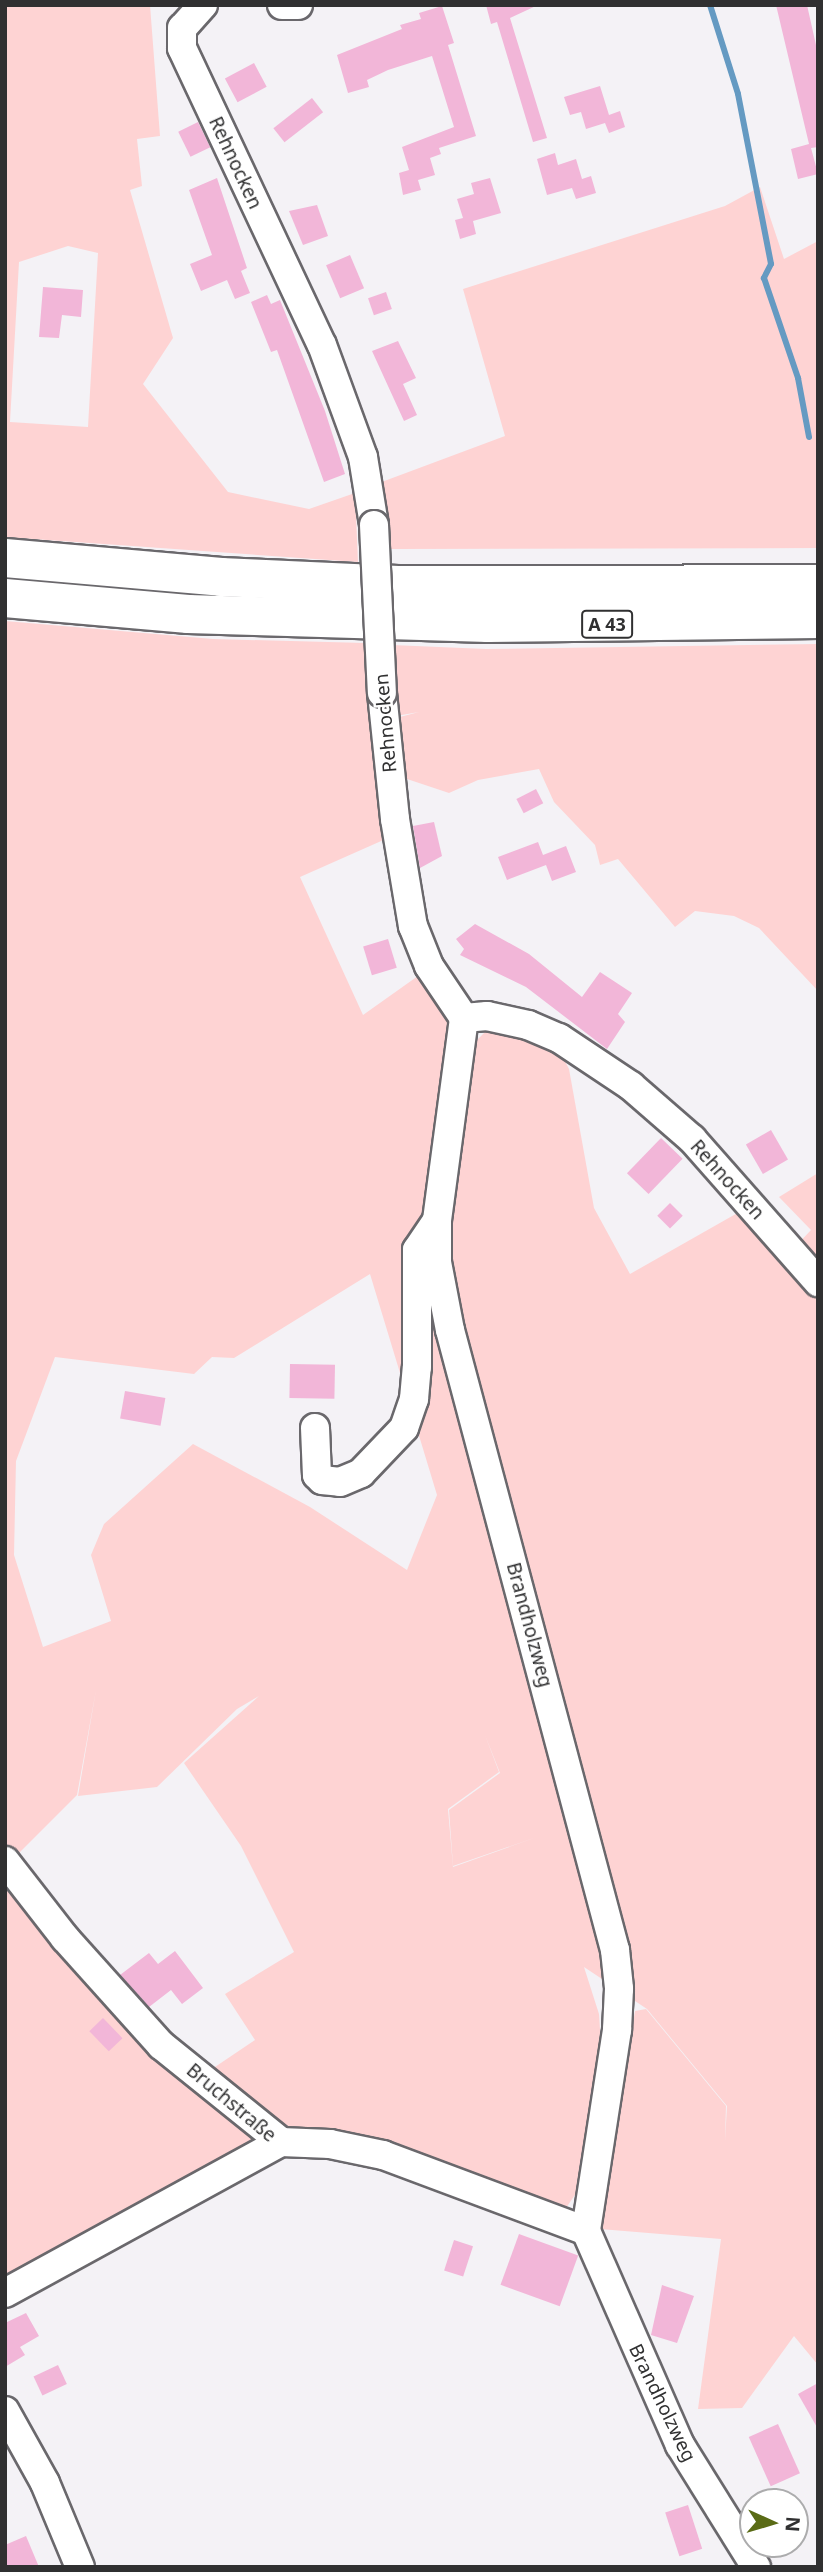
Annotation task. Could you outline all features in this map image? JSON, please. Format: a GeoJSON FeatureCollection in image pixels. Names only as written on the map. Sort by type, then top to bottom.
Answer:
{"type":"FeatureCollection","features":[{"type":"Feature","properties":{"kind":"highway","name":"A 43"},"geometry":{"type":"LineString","coordinates":[[5,558],[221,577],[386,584],[818,584]]}},
{"type":"Feature","properties":{"kind":"highway","name":"A 43"},"geometry":{"type":"LineString","coordinates":[[5,598],[188,614],[488,623],[818,619]]}},
{"type":"Feature","properties":{"kind":"street","name":"Rehnocken"},"geometry":{"type":"LineString","coordinates":[[203,5],[182,28],[182,48],[322,345],[363,457],[374,525],[382,693],[395,819],[413,926],[429,966],[464,1017],[487,1016],[528,1025],[559,1038],[631,1086],[692,1139],[818,1282]]}},
{"type":"Feature","properties":{"kind":"street"},"geometry":{"type":"LineString","coordinates":[[282,5],[298,5]]}},
{"type":"Feature","properties":{"kind":"street","name":"Brandholzweg"},"geometry":{"type":"LineString","coordinates":[[464,1017],[437,1221],[437,1262],[450,1330],[615,1950],[617,2030],[586,2231],[680,2445],[756,2567]]}},
{"type":"Feature","properties":{"kind":"street"},"geometry":{"type":"LineString","coordinates":[[315,1429],[317,1475],[322,1480],[340,1482],[361,1473],[404,1428],[414,1399],[417,1367],[418,1250],[422,1237],[437,1221]]}},
{"type":"Feature","properties":{"kind":"street","name":"Bruchstraße"},"geometry":{"type":"LineString","coordinates":[[5,1861],[65,1938],[161,2045],[281,2142],[5,2293]]}},
{"type":"Feature","properties":{"kind":"street"},"geometry":{"type":"LineString","coordinates":[[281,2142],[330,2144],[383,2155],[586,2231]]}},
{"type":"Feature","properties":{"kind":"street"},"geometry":{"type":"LineString","coordinates":[[5,2411],[45,2483],[80,2567]]}},
{"type":"Feature","properties":{"kind":"shaded area"},"geometry":{"type":"Polygon","coordinates":[[[5,5],[150,5],[160,136],[137,139],[142,186],[130,190],[173,338],[143,384],[228,492],[309,509],[355,493],[358,562],[5,537],[5,5]],[[68,246],[19,262],[10,422],[88,427],[98,253],[68,246]]]}},
{"type":"Feature","properties":{"kind":"shaded area"},"geometry":{"type":"Polygon","coordinates":[[[760,187],[784,259],[818,241],[818,548],[391,549],[379,483],[505,436],[463,289],[725,206],[760,187]]]}},
{"type":"Feature","properties":{"kind":"shaded area"},"geometry":{"type":"Polygon","coordinates":[[[5,621],[213,639],[365,643],[388,838],[300,877],[363,1015],[425,971],[449,1024],[477,1040],[488,1029],[557,1046],[569,1069],[594,1208],[630,1274],[741,1211],[818,1298],[818,2365],[794,2336],[742,2408],[698,2409],[721,2239],[600,2229],[635,2011],[646,2009],[726,2106],[725,2141],[727,2106],[647,2009],[584,1967],[599,2014],[601,2045],[583,2183],[566,2208],[551,2209],[355,2136],[314,2129],[291,2131],[206,2073],[255,2040],[225,1994],[294,1952],[241,1846],[184,1763],[259,1696],[237,1709],[157,1787],[78,1796],[96,1690],[77,1795],[13,1859],[5,1844],[5,621]],[[370,1274],[234,1358],[212,1357],[194,1374],[55,1357],[16,1461],[14,1555],[43,1647],[111,1621],[91,1555],[104,1524],[193,1444],[310,1507],[407,1570],[437,1495],[370,1274]],[[485,1735],[499,1772],[448,1809],[453,1867],[537,1837],[453,1866],[449,1810],[500,1773],[485,1735]]]}},
{"type":"Feature","properties":{"kind":"shaded area"},"geometry":{"type":"Polygon","coordinates":[[[818,644],[818,991],[759,928],[734,916],[695,911],[675,927],[618,859],[600,865],[595,845],[554,802],[539,769],[478,780],[449,793],[398,776],[396,718],[419,712],[396,716],[392,645],[486,649],[818,644]]]}},
{"type":"Feature","properties":{"kind":"shaded area"},"geometry":{"type":"Polygon","coordinates":[[[818,1173],[818,1272],[795,1247],[811,1230],[779,1197],[818,1173]]]}},
{"type":"Feature","properties":{"kind":"shaded area"},"geometry":{"type":"Polygon","coordinates":[[[5,1870],[257,2140],[244,2151],[5,2275],[5,1870]]]}},
{"type":"Feature","properties":{"kind":"building"},"geometry":{"type":"Polygon","coordinates":[[[486,5],[538,5],[510,18],[547,138],[533,142],[497,22],[491,24],[486,5]]]}},
{"type":"Feature","properties":{"kind":"building"},"geometry":{"type":"Polygon","coordinates":[[[776,5],[807,5],[818,54],[818,147],[811,148],[818,174],[798,179],[791,149],[809,144],[776,5]]]}},
{"type":"Feature","properties":{"kind":"building"},"geometry":{"type":"Polygon","coordinates":[[[442,6],[454,43],[448,45],[476,136],[439,148],[441,154],[430,158],[435,175],[418,180],[421,190],[403,195],[399,173],[409,170],[402,147],[454,127],[432,56],[388,70],[367,80],[369,87],[348,93],[337,55],[402,29],[400,25],[421,19],[419,13],[442,6]]]}},
{"type":"Feature","properties":{"kind":"building"},"geometry":{"type":"Polygon","coordinates":[[[254,63],[267,87],[238,102],[225,78],[254,63]]]}},
{"type":"Feature","properties":{"kind":"building"},"geometry":{"type":"Polygon","coordinates":[[[600,86],[609,115],[620,111],[625,127],[609,133],[605,123],[586,129],[581,112],[570,115],[564,97],[600,86]]]}},
{"type":"Feature","properties":{"kind":"building"},"geometry":{"type":"Polygon","coordinates":[[[312,98],[323,112],[284,142],[273,128],[312,98]]]}},
{"type":"Feature","properties":{"kind":"building"},"geometry":{"type":"Polygon","coordinates":[[[198,122],[210,147],[191,157],[178,132],[198,122]]]}},
{"type":"Feature","properties":{"kind":"building"},"geometry":{"type":"Polygon","coordinates":[[[555,153],[558,165],[576,159],[582,179],[591,176],[596,193],[576,199],[572,188],[547,195],[537,159],[555,153]]]}},
{"type":"Feature","properties":{"kind":"building"},"geometry":{"type":"Polygon","coordinates":[[[217,178],[247,268],[241,271],[250,293],[235,299],[227,280],[201,291],[190,264],[212,255],[189,190],[217,178]]]}},
{"type":"Feature","properties":{"kind":"building"},"geometry":{"type":"Polygon","coordinates":[[[490,178],[501,213],[473,221],[476,234],[460,239],[455,220],[463,218],[457,199],[474,194],[471,183],[490,178]]]}},
{"type":"Feature","properties":{"kind":"building"},"geometry":{"type":"Polygon","coordinates":[[[317,205],[328,236],[303,245],[289,211],[317,205]]]}},
{"type":"Feature","properties":{"kind":"building"},"geometry":{"type":"Polygon","coordinates":[[[350,255],[364,288],[340,298],[326,265],[350,255]]]}},
{"type":"Feature","properties":{"kind":"building"},"geometry":{"type":"Polygon","coordinates":[[[43,287],[83,290],[81,317],[62,315],[59,338],[39,337],[43,287]]]}},
{"type":"Feature","properties":{"kind":"building"},"geometry":{"type":"Polygon","coordinates":[[[386,292],[392,309],[374,315],[368,298],[386,292]]]}},
{"type":"Feature","properties":{"kind":"building"},"geometry":{"type":"Polygon","coordinates":[[[267,295],[271,304],[280,300],[325,411],[345,474],[324,482],[277,350],[271,352],[251,302],[267,295]]]}},
{"type":"Feature","properties":{"kind":"building"},"geometry":{"type":"Polygon","coordinates":[[[398,341],[416,378],[403,384],[417,415],[404,421],[372,351],[398,341]]]}},
{"type":"Feature","properties":{"kind":"building"},"geometry":{"type":"Polygon","coordinates":[[[536,789],[543,803],[524,813],[516,799],[536,789]]]}},
{"type":"Feature","properties":{"kind":"building"},"geometry":{"type":"Polygon","coordinates":[[[434,822],[442,856],[420,868],[413,826],[434,822]]]}},
{"type":"Feature","properties":{"kind":"building"},"geometry":{"type":"Polygon","coordinates":[[[538,842],[543,855],[566,846],[576,872],[552,881],[546,865],[507,880],[498,857],[538,842]]]}},
{"type":"Feature","properties":{"kind":"building"},"geometry":{"type":"Polygon","coordinates":[[[475,924],[529,954],[582,997],[600,972],[632,993],[618,1014],[625,1022],[607,1049],[526,987],[460,955],[464,949],[456,939],[475,924]]]}},
{"type":"Feature","properties":{"kind":"building"},"geometry":{"type":"Polygon","coordinates":[[[388,939],[397,968],[372,975],[363,947],[388,939]]]}},
{"type":"Feature","properties":{"kind":"building"},"geometry":{"type":"Polygon","coordinates":[[[771,1130],[788,1159],[763,1174],[746,1144],[771,1130]]]}},
{"type":"Feature","properties":{"kind":"building"},"geometry":{"type":"Polygon","coordinates":[[[661,1138],[683,1159],[649,1194],[627,1173],[661,1138]]]}},
{"type":"Feature","properties":{"kind":"building"},"geometry":{"type":"Polygon","coordinates":[[[670,1203],[683,1216],[670,1228],[657,1216],[670,1203]]]}},
{"type":"Feature","properties":{"kind":"building"},"geometry":{"type":"Polygon","coordinates":[[[290,1364],[335,1365],[334,1399],[289,1398],[290,1364]]]}},
{"type":"Feature","properties":{"kind":"building"},"geometry":{"type":"Polygon","coordinates":[[[125,1391],[165,1398],[161,1426],[120,1419],[125,1391]]]}},
{"type":"Feature","properties":{"kind":"building"},"geometry":{"type":"Polygon","coordinates":[[[175,1951],[203,1988],[182,2004],[171,1990],[149,2007],[120,1975],[149,1953],[158,1964],[175,1951]]]}},
{"type":"Feature","properties":{"kind":"building"},"geometry":{"type":"Polygon","coordinates":[[[103,2018],[122,2038],[109,2051],[89,2031],[103,2018]]]}},
{"type":"Feature","properties":{"kind":"building"},"geometry":{"type":"Polygon","coordinates":[[[519,2234],[578,2256],[560,2306],[501,2285],[519,2234]]]}},
{"type":"Feature","properties":{"kind":"building"},"geometry":{"type":"Polygon","coordinates":[[[454,2240],[473,2246],[463,2277],[444,2270],[454,2240]]]}},
{"type":"Feature","properties":{"kind":"building"},"geometry":{"type":"Polygon","coordinates":[[[662,2285],[694,2296],[677,2343],[651,2335],[662,2285]]]}},
{"type":"Feature","properties":{"kind":"building"},"geometry":{"type":"Polygon","coordinates":[[[26,2313],[39,2336],[20,2347],[25,2355],[5,2367],[5,2323],[26,2313]]]}},
{"type":"Feature","properties":{"kind":"building"},"geometry":{"type":"Polygon","coordinates":[[[58,2365],[67,2384],[42,2395],[34,2376],[58,2365]]]}},
{"type":"Feature","properties":{"kind":"building"},"geometry":{"type":"Polygon","coordinates":[[[818,2383],[818,2429],[798,2394],[818,2383]]]}},
{"type":"Feature","properties":{"kind":"building"},"geometry":{"type":"Polygon","coordinates":[[[778,2424],[800,2473],[771,2486],[749,2437],[778,2424]]]}},
{"type":"Feature","properties":{"kind":"building"},"geometry":{"type":"Polygon","coordinates":[[[688,2505],[702,2549],[679,2556],[665,2512],[688,2505]]]}},
{"type":"Feature","properties":{"kind":"building"},"geometry":{"type":"Polygon","coordinates":[[[26,2536],[39,2567],[5,2567],[5,2545],[26,2536]]]}},
{"type":"Feature","properties":{"kind":"waterway"},"geometry":{"type":"LineString","coordinates":[[710,5],[738,94],[771,264],[764,278],[798,378],[809,437]]}}]}
